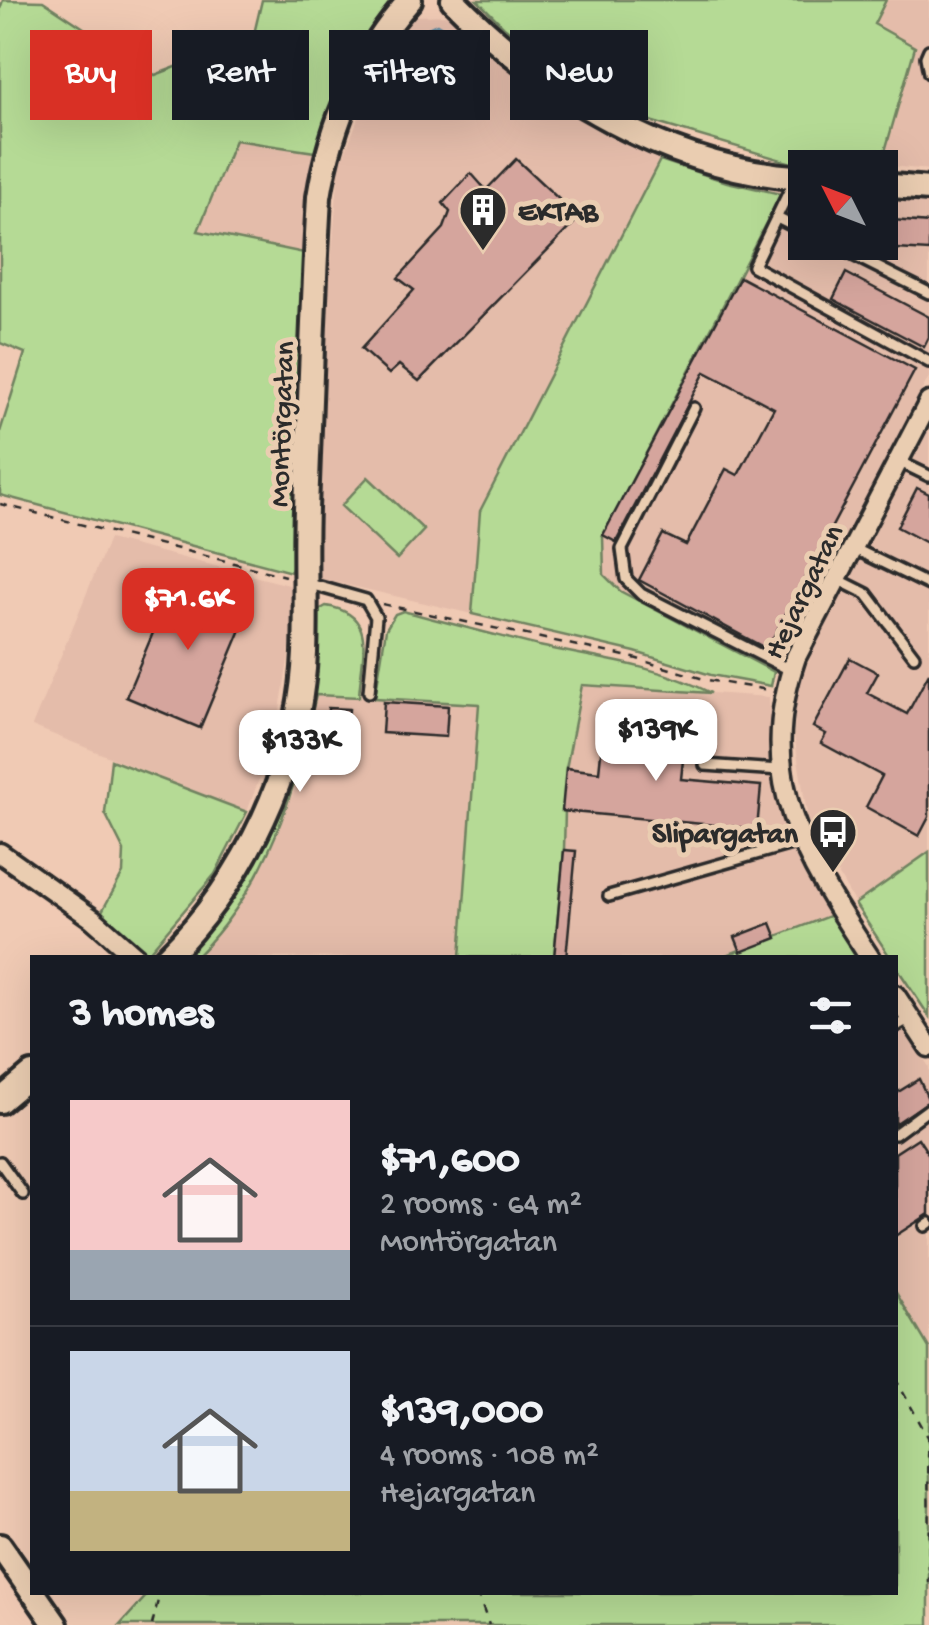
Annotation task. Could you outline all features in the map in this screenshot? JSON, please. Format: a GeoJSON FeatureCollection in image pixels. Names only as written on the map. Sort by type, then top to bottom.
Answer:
{"type":"FeatureCollection","features":[{"type":"Feature","properties":{"kind":"street","name":"Montörgatan"},"geometry":{"type":"LineString","coordinates":[[169,955],[220,896],[247,854],[264,816],[294,724],[305,654],[304,582],[323,170],[351,86],[378,40],[410,0]]}},
{"type":"Feature","properties":{"kind":"street"},"geometry":{"type":"LineString","coordinates":[[453,0],[540,78],[619,126],[699,157],[788,176]]}},
{"type":"Feature","properties":{"kind":"street"},"geometry":{"type":"LineString","coordinates":[[898,187],[929,190]]}},
{"type":"Feature","properties":{"kind":"street","name":"Hejargatan"},"geometry":{"type":"LineString","coordinates":[[868,955],[802,841],[780,770],[778,738],[784,693],[792,671],[929,402]]}},
{"type":"Feature","properties":{"kind":"street"},"geometry":{"type":"LineString","coordinates":[[0,853],[94,919],[135,955]]}},
{"type":"Feature","properties":{"kind":"street"},"geometry":{"type":"LineString","coordinates":[[902,1022],[929,1047]]}},
{"type":"Feature","properties":{"kind":"street"},"geometry":{"type":"LineString","coordinates":[[0,1101],[30,1077]]}},
{"type":"Feature","properties":{"kind":"street"},"geometry":{"type":"LineString","coordinates":[[0,1546],[30,1588]]}},
{"type":"Feature","properties":{"kind":"street"},"geometry":{"type":"LineString","coordinates":[[35,1595],[56,1625]]}},
{"type":"Feature","properties":{"kind":"lane"},"geometry":{"type":"LineString","coordinates":[[929,50],[929,73]]}},
{"type":"Feature","properties":{"kind":"lane"},"geometry":{"type":"LineString","coordinates":[[788,199],[753,266],[929,362]]}},
{"type":"Feature","properties":{"kind":"lane"},"geometry":{"type":"LineString","coordinates":[[777,218],[788,224]]}},
{"type":"Feature","properties":{"kind":"lane"},"geometry":{"type":"LineString","coordinates":[[862,260],[929,293]]}},
{"type":"Feature","properties":{"kind":"lane"},"geometry":{"type":"LineString","coordinates":[[694,408],[622,549],[626,578],[641,594],[792,671]]}},
{"type":"Feature","properties":{"kind":"lane"},"geometry":{"type":"LineString","coordinates":[[898,461],[929,476]]}},
{"type":"Feature","properties":{"kind":"lane"},"geometry":{"type":"LineString","coordinates":[[853,548],[929,584]]}},
{"type":"Feature","properties":{"kind":"lane"},"geometry":{"type":"LineString","coordinates":[[837,580],[867,594],[914,656]]}},
{"type":"Feature","properties":{"kind":"lane"},"geometry":{"type":"LineString","coordinates":[[304,582],[366,600],[376,617],[369,692]]}},
{"type":"Feature","properties":{"kind":"lane"},"geometry":{"type":"LineString","coordinates":[[705,765],[780,770]]}},
{"type":"Feature","properties":{"kind":"lane"},"geometry":{"type":"LineString","coordinates":[[609,896],[802,841]]}},
{"type":"Feature","properties":{"kind":"lane"},"geometry":{"type":"LineString","coordinates":[[898,1132],[929,1109]]}},
{"type":"Feature","properties":{"kind":"lane"},"geometry":{"type":"LineString","coordinates":[[0,1162],[23,1194]]}},
{"type":"Feature","properties":{"kind":"path"},"geometry":{"type":"LineString","coordinates":[[0,504],[304,582]]}},
{"type":"Feature","properties":{"kind":"path"},"geometry":{"type":"LineString","coordinates":[[366,600],[634,658],[707,680],[784,693]]}},
{"type":"Feature","properties":{"kind":"path"},"geometry":{"type":"LineString","coordinates":[[898,1383],[928,1437],[929,1582]]}},
{"type":"Feature","properties":{"kind":"path"},"geometry":{"type":"LineString","coordinates":[[152,1625],[159,1595]]}},
{"type":"Feature","properties":{"kind":"path"},"geometry":{"type":"LineString","coordinates":[[478,1595],[489,1625]]}},
{"type":"Feature","properties":{"kind":"shaded area"},"geometry":{"type":"Polygon","coordinates":[[[886,0],[929,0],[929,170],[898,167],[898,150],[885,150],[915,48],[873,24],[886,0]]]}},
{"type":"Feature","properties":{"kind":"shaded area"},"geometry":{"type":"Polygon","coordinates":[[[451,15],[468,30],[405,30],[414,16],[451,15]]]}},
{"type":"Feature","properties":{"kind":"shaded area"},"geometry":{"type":"Polygon","coordinates":[[[490,50],[510,68],[510,120],[583,120],[660,160],[480,511],[472,614],[317,578],[327,313],[339,168],[358,120],[490,120],[490,50]]]}},
{"type":"Feature","properties":{"kind":"shaded area"},"geometry":{"type":"Polygon","coordinates":[[[235,140],[315,152],[304,253],[198,232],[235,140]]]}},
{"type":"Feature","properties":{"kind":"shaded area"},"geometry":{"type":"Polygon","coordinates":[[[781,194],[788,194],[788,260],[898,260],[898,201],[929,204],[929,377],[774,672],[620,591],[604,575],[603,535],[781,194]]]}},
{"type":"Feature","properties":{"kind":"shaded area"},"geometry":{"type":"Polygon","coordinates":[[[929,430],[929,852],[855,904],[808,820],[794,735],[797,688],[822,631],[929,430]]]}},
{"type":"Feature","properties":{"kind":"shaded area"},"geometry":{"type":"Polygon","coordinates":[[[109,539],[293,586],[290,648],[277,729],[247,812],[32,726],[109,539]]]}},
{"type":"Feature","properties":{"kind":"shaded area"},"geometry":{"type":"Polygon","coordinates":[[[582,684],[769,697],[775,793],[796,853],[834,914],[724,955],[554,955],[566,768],[582,684]]]}},
{"type":"Feature","properties":{"kind":"shaded area"},"geometry":{"type":"Polygon","coordinates":[[[316,694],[479,703],[460,955],[199,955],[218,935],[294,792],[316,694]]]}},
{"type":"Feature","properties":{"kind":"shaded area"},"geometry":{"type":"Polygon","coordinates":[[[898,1017],[929,1067],[929,1348],[898,1296],[898,1017]]]}},
{"type":"Feature","properties":{"kind":"green space"},"geometry":{"type":"Polygon","coordinates":[[[3,0],[43,1],[87,30],[30,30],[30,120],[152,120],[152,73],[172,69],[172,120],[309,120],[309,30],[255,30],[262,0],[394,0],[372,30],[329,30],[329,112],[315,152],[235,140],[198,231],[304,253],[291,572],[0,495],[0,432],[25,353],[0,343],[3,0]]]}},
{"type":"Feature","properties":{"kind":"green space"},"geometry":{"type":"Polygon","coordinates":[[[477,0],[886,0],[874,24],[915,47],[885,150],[788,150],[788,162],[648,120],[648,30],[510,32],[477,0]]]}},
{"type":"Feature","properties":{"kind":"green space"},"geometry":{"type":"Polygon","coordinates":[[[660,160],[727,182],[781,194],[603,536],[604,575],[620,591],[774,672],[771,686],[711,675],[635,652],[472,614],[480,511],[660,160]]]}},
{"type":"Feature","properties":{"kind":"green space"},"geometry":{"type":"Polygon","coordinates":[[[368,477],[424,530],[397,559],[341,506],[368,477]]]}},
{"type":"Feature","properties":{"kind":"green space"},"geometry":{"type":"Polygon","coordinates":[[[326,606],[343,611],[360,627],[363,652],[359,697],[316,695],[288,802],[261,867],[222,928],[198,955],[186,955],[228,904],[264,841],[310,696],[319,610],[326,606]]]}},
{"type":"Feature","properties":{"kind":"green space"},"geometry":{"type":"Polygon","coordinates":[[[403,611],[648,669],[711,693],[582,685],[566,769],[564,850],[554,955],[460,955],[479,704],[375,698],[386,629],[395,614],[403,611]]]}},
{"type":"Feature","properties":{"kind":"green space"},"geometry":{"type":"Polygon","coordinates":[[[111,760],[247,812],[215,874],[148,953],[138,950],[100,915],[123,873],[124,851],[105,813],[111,760]]]}},
{"type":"Feature","properties":{"kind":"green space"},"geometry":{"type":"Polygon","coordinates":[[[929,852],[929,1016],[898,970],[898,955],[889,955],[855,904],[929,852]]]}},
{"type":"Feature","properties":{"kind":"green space"},"geometry":{"type":"Polygon","coordinates":[[[834,914],[859,955],[727,955],[834,914]]]}},
{"type":"Feature","properties":{"kind":"green space"},"geometry":{"type":"Polygon","coordinates":[[[898,1296],[929,1348],[929,1625],[120,1625],[147,1595],[898,1595],[898,1296]]]}},
{"type":"Feature","properties":{"kind":"water"},"geometry":{"type":"Polygon","coordinates":[[[437,24],[448,30],[424,30],[437,24]]]}},
{"type":"Feature","properties":{"kind":"building","name":"EKTAB"},"geometry":{"type":"Polygon","coordinates":[[[516,159],[579,218],[419,381],[399,365],[389,374],[361,349],[414,290],[398,278],[444,228],[450,212],[443,203],[471,173],[486,190],[516,159]]]}},
{"type":"Feature","properties":{"kind":"building"},"geometry":{"type":"Polygon","coordinates":[[[898,220],[929,223],[929,251],[898,249],[898,220]]]}},
{"type":"Feature","properties":{"kind":"building"},"geometry":{"type":"Polygon","coordinates":[[[846,273],[929,317],[929,337],[924,347],[833,299],[846,273]]]}},
{"type":"Feature","properties":{"kind":"building"},"geometry":{"type":"Polygon","coordinates":[[[740,277],[915,370],[767,649],[639,580],[663,534],[686,545],[726,469],[738,475],[774,408],[705,372],[616,542],[603,535],[740,277]]]}},
{"type":"Feature","properties":{"kind":"building"},"geometry":{"type":"Polygon","coordinates":[[[917,488],[929,494],[929,544],[897,527],[917,488]]]}},
{"type":"Feature","properties":{"kind":"building"},"geometry":{"type":"Polygon","coordinates":[[[176,578],[250,608],[200,728],[126,697],[176,578]]]}},
{"type":"Feature","properties":{"kind":"building"},"geometry":{"type":"Polygon","coordinates":[[[850,658],[878,673],[867,693],[907,714],[929,673],[929,817],[919,836],[866,807],[882,776],[821,743],[826,734],[813,727],[850,658]]]}},
{"type":"Feature","properties":{"kind":"building"},"geometry":{"type":"Polygon","coordinates":[[[384,702],[448,706],[446,737],[382,733],[384,702]]]}},
{"type":"Feature","properties":{"kind":"building"},"geometry":{"type":"Polygon","coordinates":[[[328,708],[349,709],[346,746],[326,745],[328,708]]]}},
{"type":"Feature","properties":{"kind":"building"},"geometry":{"type":"Polygon","coordinates":[[[604,725],[686,732],[681,779],[761,786],[757,829],[562,811],[566,768],[599,772],[604,725]]]}},
{"type":"Feature","properties":{"kind":"building"},"geometry":{"type":"Polygon","coordinates":[[[564,850],[576,851],[566,955],[554,955],[564,850]]]}},
{"type":"Feature","properties":{"kind":"building"},"geometry":{"type":"Polygon","coordinates":[[[771,923],[777,938],[741,952],[735,937],[771,923]]]}},
{"type":"Feature","properties":{"kind":"building"},"geometry":{"type":"Polygon","coordinates":[[[919,1079],[929,1101],[898,1122],[898,1092],[919,1079]]]}},
{"type":"Feature","properties":{"kind":"building"},"geometry":{"type":"Polygon","coordinates":[[[918,1138],[929,1155],[929,1214],[898,1234],[898,1151],[918,1138]]]}},
{"type":"Feature","properties":{"kind":"place","name":"EKTAB"},"geometry":{"type":"Point","coordinates":[483,252]}},
{"type":"Feature","properties":{"kind":"place","name":"Slipargatan"},"geometry":{"type":"Point","coordinates":[833,874]}}]}
